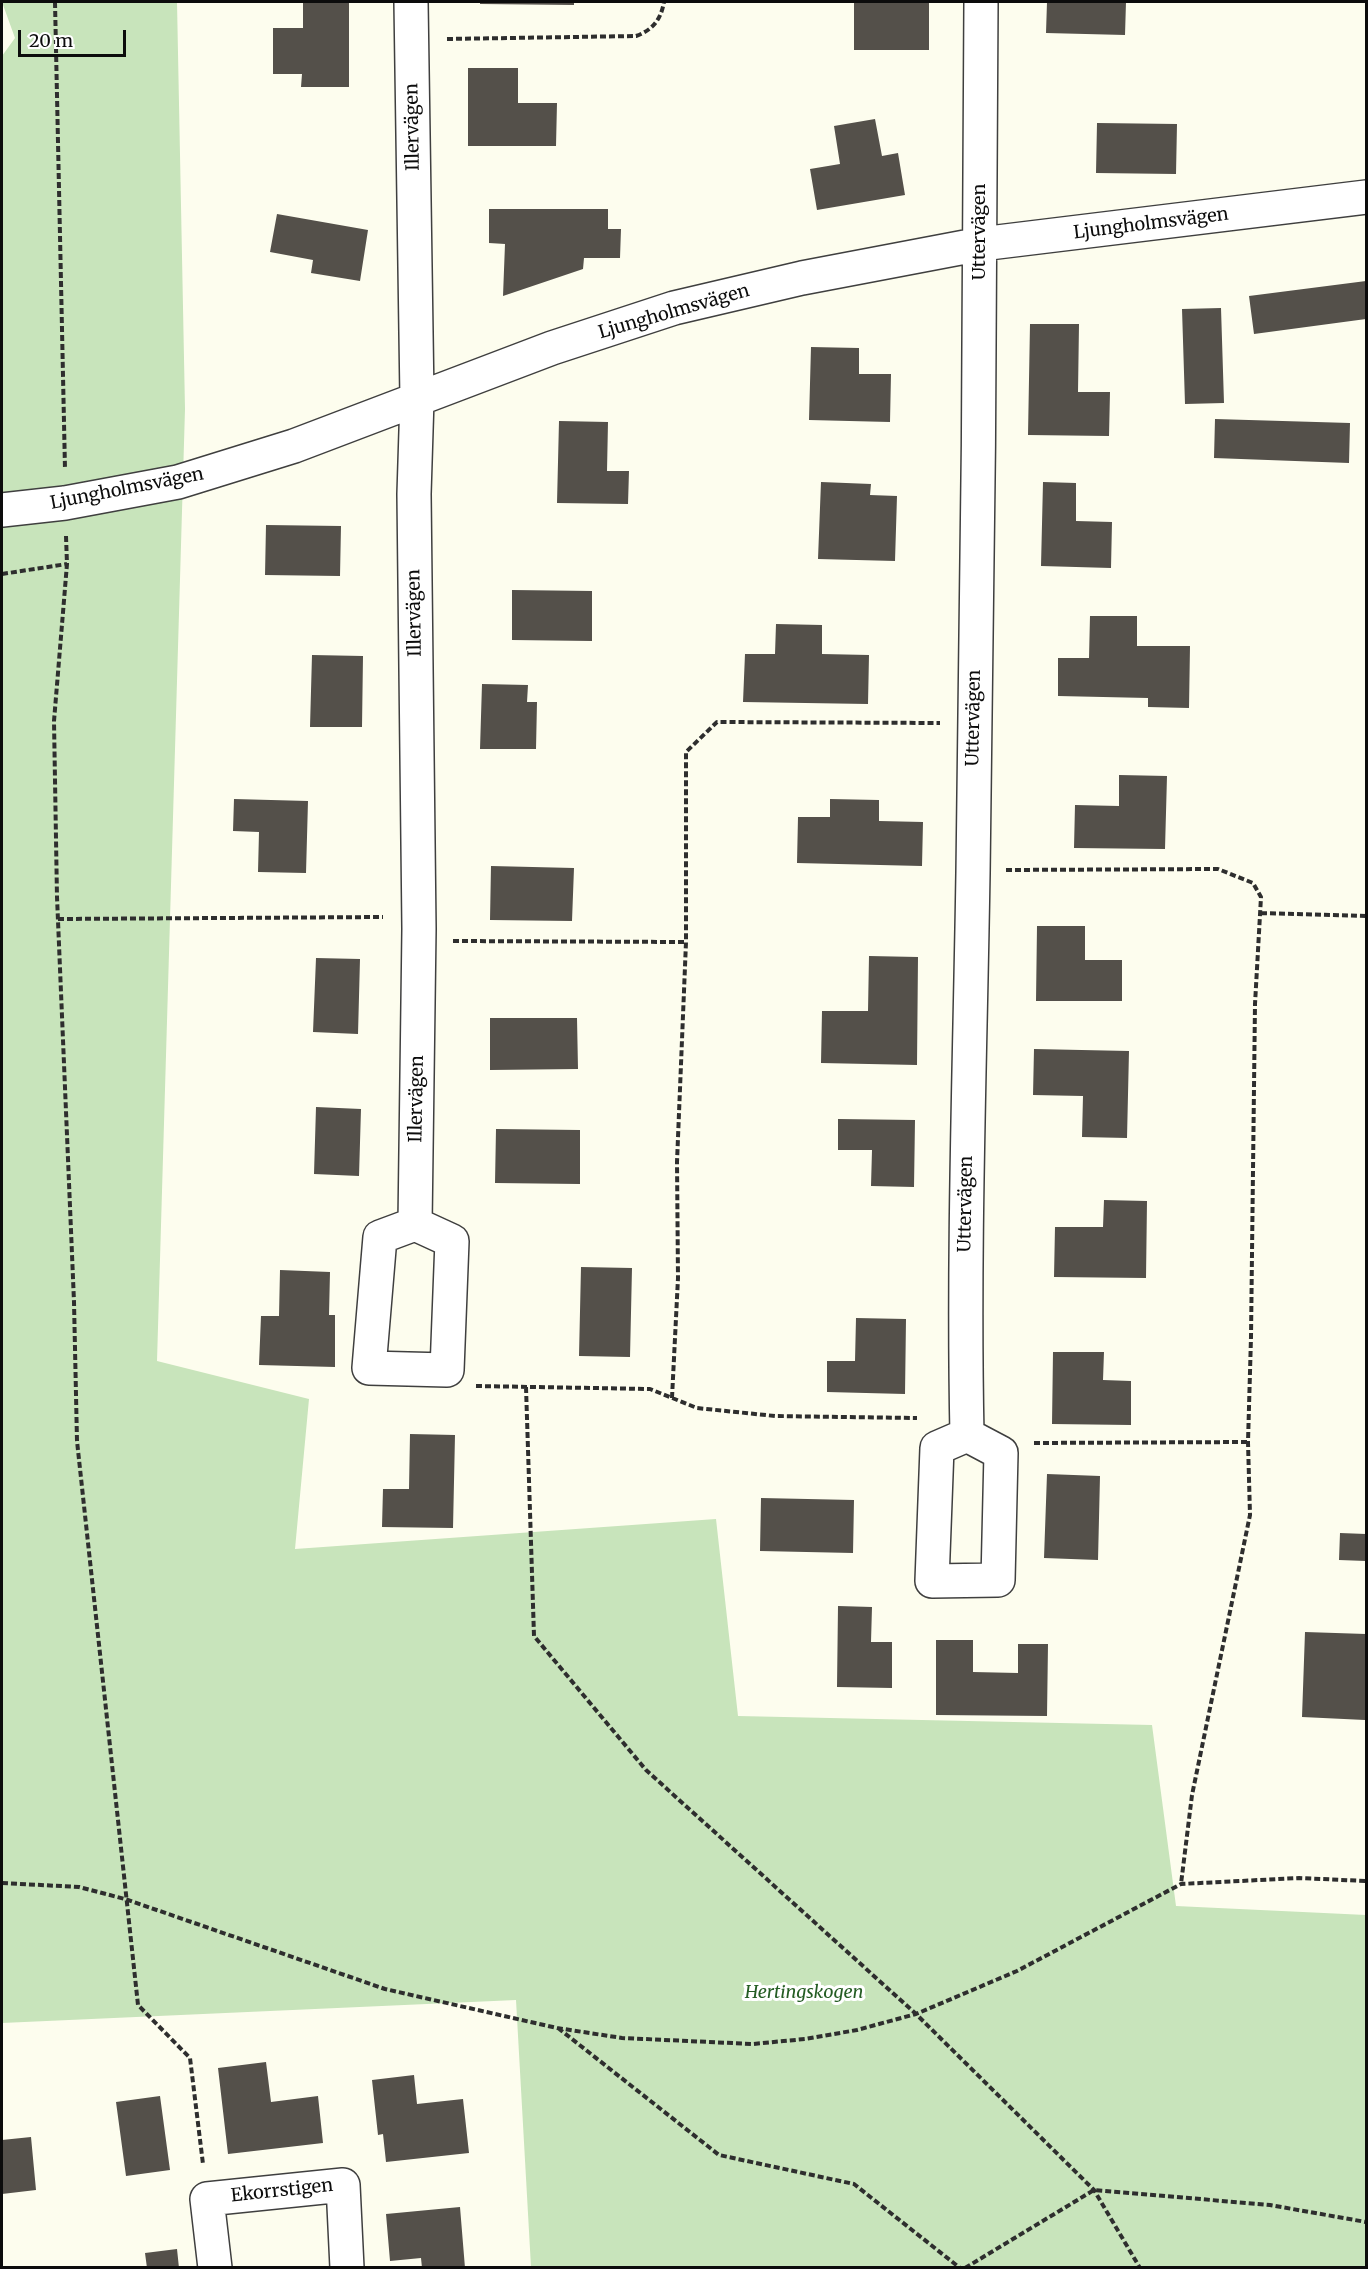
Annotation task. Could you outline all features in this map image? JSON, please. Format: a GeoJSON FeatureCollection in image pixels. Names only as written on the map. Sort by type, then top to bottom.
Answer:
{"type":"FeatureCollection","features":[{"type":"Feature","properties":{"kind":"street","name":"Illervägen"},"geometry":{"type":"LineString","coordinates":[[411,2],[417,399],[414,494],[419,929],[415,1224]]}},
{"type":"Feature","properties":{"kind":"street","name":"Uttervägen"},"geometry":{"type":"LineString","coordinates":[[967,1435],[964,1311],[973,871],[981,244],[981,2]]}},
{"type":"Feature","properties":{"kind":"street","name":"Ljungholmsvägen"},"geometry":{"type":"LineString","coordinates":[[2,510],[65,503],[178,482],[294,446],[552,348],[674,308],[802,278],[981,244],[1366,197]]}},
{"type":"Feature","properties":{"kind":"street"},"geometry":{"type":"LineString","coordinates":[[415,1224],[452,1241],[447,1370],[369,1368],[380,1237],[415,1224]]}},
{"type":"Feature","properties":{"kind":"street","name":"Ekorrstigen"},"geometry":{"type":"LineString","coordinates":[[215,2268],[207,2199],[343,2185],[348,2268]]}},
{"type":"Feature","properties":{"kind":"path"},"geometry":{"type":"LineString","coordinates":[[55,2],[67,564],[54,721],[58,919],[74,1302],[77,1441],[138,2005],[190,2058],[207,2199]]}},
{"type":"Feature","properties":{"kind":"path"},"geometry":{"type":"LineString","coordinates":[[411,39],[636,36],[656,24],[664,2]]}},
{"type":"Feature","properties":{"kind":"path"},"geometry":{"type":"LineString","coordinates":[[2,574],[67,564]]}},
{"type":"Feature","properties":{"kind":"path"},"geometry":{"type":"LineString","coordinates":[[672,1398],[678,1278],[677,1162],[686,942],[686,752],[717,722],[974,723]]}},
{"type":"Feature","properties":{"kind":"path"},"geometry":{"type":"LineString","coordinates":[[973,871],[1218,869],[1253,883],[1261,897],[1255,1004],[1248,1442],[1250,1515],[1192,1795],[1181,1884]]}},
{"type":"Feature","properties":{"kind":"path"},"geometry":{"type":"LineString","coordinates":[[1261,913],[1366,916]]}},
{"type":"Feature","properties":{"kind":"path"},"geometry":{"type":"LineString","coordinates":[[58,919],[401,917],[441,940],[686,942]]}},
{"type":"Feature","properties":{"kind":"path"},"geometry":{"type":"LineString","coordinates":[[447,1370],[472,1386],[650,1389],[697,1408],[775,1416],[931,1419],[967,1435]]}},
{"type":"Feature","properties":{"kind":"path"},"geometry":{"type":"LineString","coordinates":[[526,1387],[534,1636],[646,1770],[916,2014],[1094,2190],[1140,2268]]}},
{"type":"Feature","properties":{"kind":"path"},"geometry":{"type":"LineString","coordinates":[[1026,1443],[1248,1442]]}},
{"type":"Feature","properties":{"kind":"path"},"geometry":{"type":"LineString","coordinates":[[2,1882],[79,1887],[125,1899],[385,1989],[557,2028],[622,2038],[753,2044],[805,2039],[856,2030],[916,2014],[1017,1971],[1181,1884],[1299,1878],[1366,1881]]}},
{"type":"Feature","properties":{"kind":"path"},"geometry":{"type":"LineString","coordinates":[[557,2028],[719,2155],[854,2184],[962,2268],[1094,2190],[1270,2205],[1366,2222]]}},
{"type":"Feature","properties":{"kind":"green space","name":"Hertingskogen"},"geometry":{"type":"Polygon","coordinates":[[[2,2],[177,2],[185,409],[157,1361],[309,1399],[295,1549],[716,1519],[738,1716],[1152,1725],[1176,1906],[1366,1915],[1366,2267],[531,2267],[516,2000],[2,2023],[2,56],[15,38],[2,2]]]}},
{"type":"Feature","properties":{"kind":"building"},"geometry":{"type":"Polygon","coordinates":[[[303,2],[349,2],[349,87],[301,87],[302,74],[273,74],[273,28],[303,28],[303,2]]]}},
{"type":"Feature","properties":{"kind":"building"},"geometry":{"type":"Polygon","coordinates":[[[480,2],[574,2],[574,5],[480,4],[480,2]]]}},
{"type":"Feature","properties":{"kind":"building"},"geometry":{"type":"Polygon","coordinates":[[[854,2],[929,2],[929,50],[854,50],[854,2]]]}},
{"type":"Feature","properties":{"kind":"building"},"geometry":{"type":"Polygon","coordinates":[[[1047,2],[1126,2],[1125,35],[1046,33],[1047,2]]]}},
{"type":"Feature","properties":{"kind":"building"},"geometry":{"type":"Polygon","coordinates":[[[468,68],[518,68],[518,103],[557,103],[556,146],[468,146],[468,68]]]}},
{"type":"Feature","properties":{"kind":"building"},"geometry":{"type":"Polygon","coordinates":[[[875,119],[882,156],[898,153],[905,195],[817,210],[810,169],[840,164],[834,126],[875,119]]]}},
{"type":"Feature","properties":{"kind":"building"},"geometry":{"type":"Polygon","coordinates":[[[1097,123],[1177,124],[1176,174],[1096,173],[1097,123]]]}},
{"type":"Feature","properties":{"kind":"building"},"geometry":{"type":"Polygon","coordinates":[[[489,209],[608,209],[608,229],[621,229],[620,258],[584,258],[583,269],[503,296],[505,244],[489,243],[489,209]]]}},
{"type":"Feature","properties":{"kind":"building"},"geometry":{"type":"Polygon","coordinates":[[[277,214],[368,230],[360,281],[311,273],[313,260],[270,252],[277,214]]]}},
{"type":"Feature","properties":{"kind":"building"},"geometry":{"type":"Polygon","coordinates":[[[1366,281],[1366,319],[1254,334],[1249,296],[1366,281]]]}},
{"type":"Feature","properties":{"kind":"building"},"geometry":{"type":"Polygon","coordinates":[[[1221,308],[1224,403],[1185,404],[1182,309],[1221,308]]]}},
{"type":"Feature","properties":{"kind":"building"},"geometry":{"type":"Polygon","coordinates":[[[1030,324],[1079,324],[1078,392],[1110,392],[1109,436],[1028,435],[1030,324]]]}},
{"type":"Feature","properties":{"kind":"building"},"geometry":{"type":"Polygon","coordinates":[[[811,347],[859,348],[859,374],[891,374],[890,422],[809,420],[811,347]]]}},
{"type":"Feature","properties":{"kind":"building"},"geometry":{"type":"Polygon","coordinates":[[[1215,419],[1350,423],[1349,463],[1214,458],[1215,419]]]}},
{"type":"Feature","properties":{"kind":"building"},"geometry":{"type":"Polygon","coordinates":[[[559,421],[608,422],[607,471],[629,471],[628,504],[557,503],[559,421]]]}},
{"type":"Feature","properties":{"kind":"building"},"geometry":{"type":"Polygon","coordinates":[[[821,482],[871,484],[870,495],[897,496],[895,561],[818,559],[821,482]]]}},
{"type":"Feature","properties":{"kind":"building"},"geometry":{"type":"Polygon","coordinates":[[[1043,482],[1076,483],[1076,521],[1112,522],[1111,568],[1041,566],[1043,482]]]}},
{"type":"Feature","properties":{"kind":"building"},"geometry":{"type":"Polygon","coordinates":[[[266,525],[341,526],[340,576],[265,575],[266,525]]]}},
{"type":"Feature","properties":{"kind":"building"},"geometry":{"type":"Polygon","coordinates":[[[512,590],[592,591],[592,641],[512,640],[512,590]]]}},
{"type":"Feature","properties":{"kind":"building"},"geometry":{"type":"Polygon","coordinates":[[[1090,616],[1137,616],[1137,646],[1190,646],[1189,708],[1148,707],[1148,698],[1058,696],[1058,658],[1089,658],[1090,616]]]}},
{"type":"Feature","properties":{"kind":"building"},"geometry":{"type":"Polygon","coordinates":[[[776,624],[822,625],[822,654],[869,655],[868,704],[743,702],[745,654],[775,654],[776,624]]]}},
{"type":"Feature","properties":{"kind":"building"},"geometry":{"type":"Polygon","coordinates":[[[312,655],[363,656],[362,727],[310,727],[312,655]]]}},
{"type":"Feature","properties":{"kind":"building"},"geometry":{"type":"Polygon","coordinates":[[[482,684],[528,685],[527,702],[537,702],[536,749],[480,749],[482,684]]]}},
{"type":"Feature","properties":{"kind":"building"},"geometry":{"type":"Polygon","coordinates":[[[1119,775],[1167,776],[1165,849],[1074,848],[1075,805],[1119,806],[1119,775]]]}},
{"type":"Feature","properties":{"kind":"building"},"geometry":{"type":"Polygon","coordinates":[[[234,799],[308,801],[306,873],[258,872],[259,832],[233,831],[234,799]]]}},
{"type":"Feature","properties":{"kind":"building"},"geometry":{"type":"Polygon","coordinates":[[[830,799],[879,800],[879,821],[923,822],[922,866],[797,863],[798,817],[830,817],[830,799]]]}},
{"type":"Feature","properties":{"kind":"building"},"geometry":{"type":"Polygon","coordinates":[[[491,866],[574,868],[572,921],[490,920],[491,866]]]}},
{"type":"Feature","properties":{"kind":"building"},"geometry":{"type":"Polygon","coordinates":[[[1037,926],[1085,926],[1085,960],[1122,960],[1122,1001],[1036,1001],[1037,926]]]}},
{"type":"Feature","properties":{"kind":"building"},"geometry":{"type":"Polygon","coordinates":[[[869,956],[918,957],[917,1065],[821,1063],[822,1011],[868,1011],[869,956]]]}},
{"type":"Feature","properties":{"kind":"building"},"geometry":{"type":"Polygon","coordinates":[[[316,958],[360,959],[358,1034],[313,1032],[316,958]]]}},
{"type":"Feature","properties":{"kind":"building"},"geometry":{"type":"Polygon","coordinates":[[[490,1018],[577,1018],[578,1069],[490,1070],[490,1018]]]}},
{"type":"Feature","properties":{"kind":"building"},"geometry":{"type":"Polygon","coordinates":[[[1034,1049],[1129,1051],[1127,1138],[1082,1137],[1083,1096],[1033,1095],[1034,1049]]]}},
{"type":"Feature","properties":{"kind":"building"},"geometry":{"type":"Polygon","coordinates":[[[316,1107],[361,1109],[359,1176],[314,1174],[316,1107]]]}},
{"type":"Feature","properties":{"kind":"building"},"geometry":{"type":"Polygon","coordinates":[[[838,1119],[915,1120],[914,1187],[871,1186],[872,1150],[838,1150],[838,1119]]]}},
{"type":"Feature","properties":{"kind":"building"},"geometry":{"type":"Polygon","coordinates":[[[496,1129],[580,1130],[580,1184],[495,1183],[496,1129]]]}},
{"type":"Feature","properties":{"kind":"building"},"geometry":{"type":"Polygon","coordinates":[[[1104,1200],[1147,1201],[1146,1278],[1054,1277],[1055,1227],[1103,1227],[1104,1200]]]}},
{"type":"Feature","properties":{"kind":"building"},"geometry":{"type":"Polygon","coordinates":[[[581,1267],[632,1268],[630,1357],[579,1356],[581,1267]]]}},
{"type":"Feature","properties":{"kind":"building"},"geometry":{"type":"Polygon","coordinates":[[[280,1270],[330,1272],[329,1315],[335,1315],[335,1367],[259,1365],[261,1316],[279,1316],[280,1270]]]}},
{"type":"Feature","properties":{"kind":"building"},"geometry":{"type":"Polygon","coordinates":[[[856,1318],[906,1319],[905,1394],[827,1392],[827,1361],[855,1361],[856,1318]]]}},
{"type":"Feature","properties":{"kind":"building"},"geometry":{"type":"Polygon","coordinates":[[[1053,1352],[1104,1352],[1103,1380],[1131,1381],[1131,1425],[1052,1424],[1053,1352]]]}},
{"type":"Feature","properties":{"kind":"building"},"geometry":{"type":"Polygon","coordinates":[[[410,1434],[455,1435],[453,1528],[382,1527],[383,1489],[409,1489],[410,1434]]]}},
{"type":"Feature","properties":{"kind":"building"},"geometry":{"type":"Polygon","coordinates":[[[1047,1474],[1100,1476],[1098,1560],[1044,1558],[1047,1474]]]}},
{"type":"Feature","properties":{"kind":"building"},"geometry":{"type":"Polygon","coordinates":[[[761,1498],[854,1500],[853,1553],[760,1551],[761,1498]]]}},
{"type":"Feature","properties":{"kind":"building"},"geometry":{"type":"Polygon","coordinates":[[[1340,1533],[1366,1534],[1366,1561],[1339,1560],[1340,1533]]]}},
{"type":"Feature","properties":{"kind":"building"},"geometry":{"type":"Polygon","coordinates":[[[838,1606],[872,1607],[871,1642],[892,1642],[892,1688],[837,1687],[838,1606]]]}},
{"type":"Feature","properties":{"kind":"building"},"geometry":{"type":"Polygon","coordinates":[[[1305,1632],[1366,1634],[1365,1720],[1302,1717],[1305,1632]]]}},
{"type":"Feature","properties":{"kind":"building"},"geometry":{"type":"Polygon","coordinates":[[[936,1640],[973,1640],[973,1672],[1018,1673],[1018,1644],[1048,1644],[1047,1716],[936,1715],[936,1640]]]}},
{"type":"Feature","properties":{"kind":"building"},"geometry":{"type":"Polygon","coordinates":[[[266,2062],[271,2102],[318,2096],[323,2143],[228,2154],[218,2068],[266,2062]]]}},
{"type":"Feature","properties":{"kind":"building"},"geometry":{"type":"Polygon","coordinates":[[[414,2075],[417,2104],[463,2099],[469,2153],[386,2162],[383,2134],[378,2135],[372,2080],[414,2075]]]}},
{"type":"Feature","properties":{"kind":"building"},"geometry":{"type":"Polygon","coordinates":[[[160,2096],[170,2170],[126,2176],[116,2102],[160,2096]]]}},
{"type":"Feature","properties":{"kind":"building"},"geometry":{"type":"Polygon","coordinates":[[[31,2137],[36,2190],[2,2194],[2,2140],[31,2137]]]}},
{"type":"Feature","properties":{"kind":"building"},"geometry":{"type":"Polygon","coordinates":[[[460,2207],[465,2268],[422,2268],[421,2258],[390,2261],[386,2214],[460,2207]]]}},
{"type":"Feature","properties":{"kind":"building"},"geometry":{"type":"Polygon","coordinates":[[[177,2249],[179,2268],[147,2268],[145,2253],[177,2249]]]}}]}
